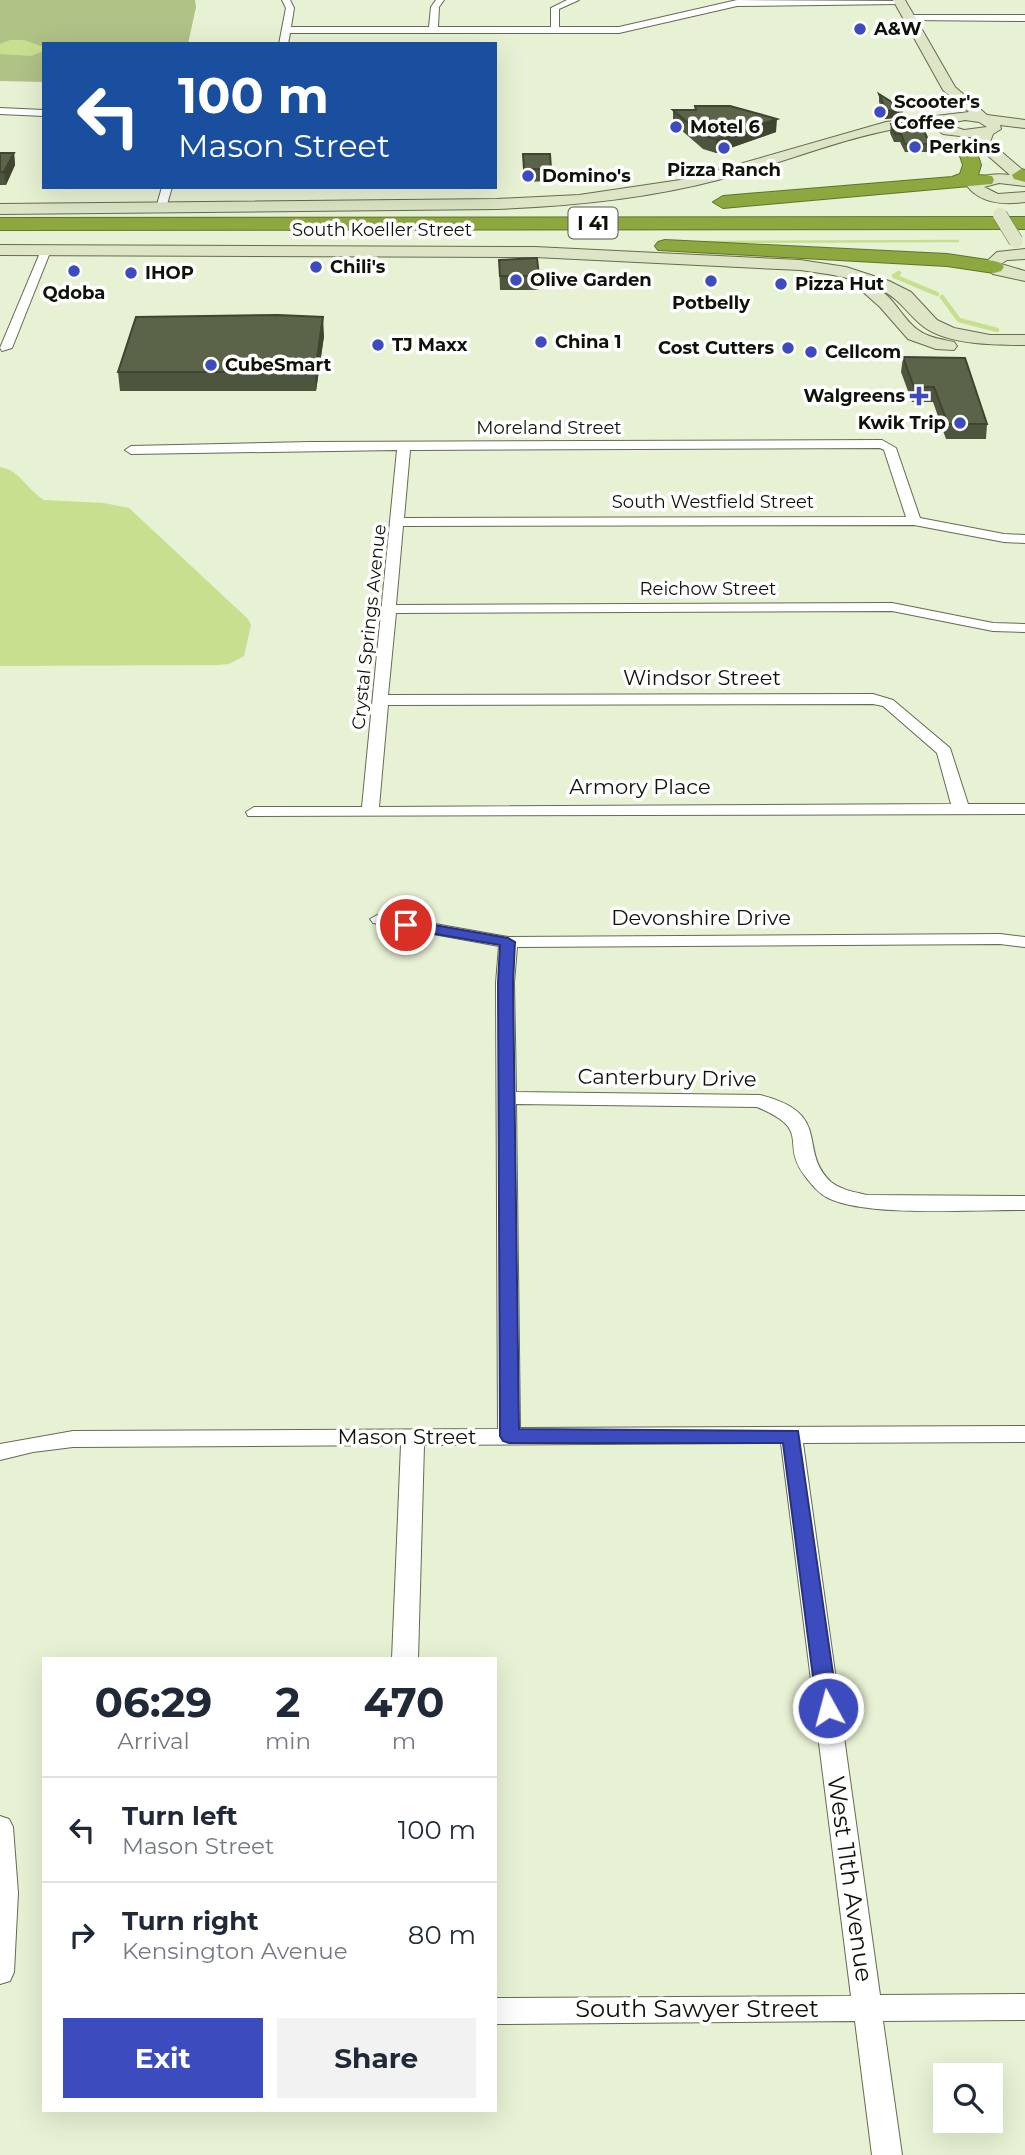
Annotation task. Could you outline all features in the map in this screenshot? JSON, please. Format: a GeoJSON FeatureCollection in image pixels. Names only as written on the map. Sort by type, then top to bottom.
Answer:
{"type":"FeatureCollection","features":[{"type":"Feature","properties":{"kind":"highway"},"geometry":{"type":"LineString","coordinates":[[957,182],[968,177],[972,164],[965,144]]}},
{"type":"Feature","properties":{"kind":"highway"},"geometry":{"type":"LineString","coordinates":[[707,203],[957,182],[985,184]]}},
{"type":"Feature","properties":{"kind":"highway"},"geometry":{"type":"LineString","coordinates":[[161,216],[221,220],[540,212],[680,205]]}},
{"type":"Feature","properties":{"kind":"highway","name":"I 41"},"geometry":{"type":"LineString","coordinates":[[0,224],[161,216],[1022,232]]}},
{"type":"Feature","properties":{"kind":"highway","name":"I 41"},"geometry":{"type":"LineString","coordinates":[[0,235],[1022,232]]}},
{"type":"Feature","properties":{"kind":"highway"},"geometry":{"type":"LineString","coordinates":[[358,235],[382,239],[709,247],[885,258],[1008,273]]}},
{"type":"Feature","properties":{"kind":"street"},"geometry":{"type":"LineString","coordinates":[[283,42],[290,8],[286,0]]}},
{"type":"Feature","properties":{"kind":"street"},"geometry":{"type":"LineString","coordinates":[[433,30],[435,7],[440,0]]}},
{"type":"Feature","properties":{"kind":"street"},"geometry":{"type":"LineString","coordinates":[[555,30],[555,8],[575,0]]}},
{"type":"Feature","properties":{"kind":"street"},"geometry":{"type":"LineString","coordinates":[[286,30],[635,28],[707,8],[746,2],[899,0],[950,90],[955,109],[945,124]]}},
{"type":"Feature","properties":{"kind":"street"},"geometry":{"type":"LineString","coordinates":[[908,18],[1025,18]]}},
{"type":"Feature","properties":{"kind":"street"},"geometry":{"type":"LineString","coordinates":[[950,90],[965,100],[987,126]]}},
{"type":"Feature","properties":{"kind":"street"},"geometry":{"type":"LineString","coordinates":[[0,111],[42,113]]}},
{"type":"Feature","properties":{"kind":"street"},"geometry":{"type":"LineString","coordinates":[[945,124],[991,167],[992,173],[985,184]]}},
{"type":"Feature","properties":{"kind":"street"},"geometry":{"type":"LineString","coordinates":[[0,209],[161,216],[603,198],[716,176],[862,131],[945,124],[965,134],[987,126],[1022,127]]}},
{"type":"Feature","properties":{"kind":"street"},"geometry":{"type":"LineString","coordinates":[[987,126],[982,142],[1024,178]]}},
{"type":"Feature","properties":{"kind":"street"},"geometry":{"type":"LineString","coordinates":[[1002,160],[998,140],[1004,134],[1022,127]]}},
{"type":"Feature","properties":{"kind":"street"},"geometry":{"type":"LineString","coordinates":[[985,184],[1024,178]]}},
{"type":"Feature","properties":{"kind":"street"},"geometry":{"type":"LineString","coordinates":[[985,184],[1003,198],[1025,198]]}},
{"type":"Feature","properties":{"kind":"street"},"geometry":{"type":"LineString","coordinates":[[985,184],[1000,215],[1022,232]]}},
{"type":"Feature","properties":{"kind":"street"},"geometry":{"type":"LineString","coordinates":[[161,216],[167,189]]}},
{"type":"Feature","properties":{"kind":"street"},"geometry":{"type":"LineString","coordinates":[[1008,273],[1022,232],[1016,207],[1025,198]]}},
{"type":"Feature","properties":{"kind":"street","name":"South Koeller Street"},"geometry":{"type":"LineString","coordinates":[[0,250],[547,253],[817,266],[861,275],[900,292],[928,322],[949,332],[990,340],[1025,340]]}},
{"type":"Feature","properties":{"kind":"street"},"geometry":{"type":"LineString","coordinates":[[6,348],[46,250]]}},
{"type":"Feature","properties":{"kind":"street","name":"South Koeller Street"},"geometry":{"type":"LineString","coordinates":[[763,264],[831,276],[866,288],[891,306],[908,331],[934,344],[964,349],[1025,352]]}},
{"type":"Feature","properties":{"kind":"street","name":"Moreland Street"},"geometry":{"type":"LineString","coordinates":[[131,450],[882,444],[890,448],[914,521]]}},
{"type":"Feature","properties":{"kind":"street","name":"Crystal Springs Avenue"},"geometry":{"type":"LineString","coordinates":[[370,811],[404,446]]}},
{"type":"Feature","properties":{"kind":"street","name":"South Westfield Street"},"geometry":{"type":"LineString","coordinates":[[399,522],[914,521],[1004,538],[1025,539]]}},
{"type":"Feature","properties":{"kind":"street","name":"Reichow Street"},"geometry":{"type":"LineString","coordinates":[[389,609],[892,607],[986,626],[1025,628]]}},
{"type":"Feature","properties":{"kind":"street","name":"Windsor Street"},"geometry":{"type":"LineString","coordinates":[[380,700],[873,699],[888,703],[944,751],[961,809]]}},
{"type":"Feature","properties":{"kind":"street","name":"Armory Place"},"geometry":{"type":"LineString","coordinates":[[254,812],[1025,809]]}},
{"type":"Feature","properties":{"kind":"street","name":"Devonshire Drive"},"geometry":{"type":"LineString","coordinates":[[379,919],[508,942],[1000,939],[1025,942]]}},
{"type":"Feature","properties":{"kind":"street"},"geometry":{"type":"LineString","coordinates":[[508,942],[505,983],[509,1436]]}},
{"type":"Feature","properties":{"kind":"street","name":"Canterbury Drive"},"geometry":{"type":"LineString","coordinates":[[507,1098],[760,1101],[786,1112],[796,1120],[802,1129],[810,1168],[816,1178],[837,1194],[867,1202],[1025,1203]]}},
{"type":"Feature","properties":{"kind":"street","name":"Mason Street"},"geometry":{"type":"LineString","coordinates":[[0,1452],[73,1439],[1025,1434]]}},
{"type":"Feature","properties":{"kind":"street","name":"West 11th Avenue"},"geometry":{"type":"LineString","coordinates":[[791,1436],[887,2155]]}},
{"type":"Feature","properties":{"kind":"street"},"geometry":{"type":"LineString","coordinates":[[405,1657],[413,1438]]}},
{"type":"Feature","properties":{"kind":"street"},"geometry":{"type":"LineString","coordinates":[[0,1827],[4,1893],[0,1972]]}},
{"type":"Feature","properties":{"kind":"street","name":"South Sawyer Street"},"geometry":{"type":"LineString","coordinates":[[497,2011],[1025,2007]]}},
{"type":"Feature","properties":{"kind":"shaded area"},"geometry":{"type":"Polygon","coordinates":[[[0,0],[195,0],[188,42],[42,42],[42,82],[0,81],[0,0]]]}},
{"type":"Feature","properties":{"kind":"shaded area"},"geometry":{"type":"Polygon","coordinates":[[[10,40],[24,40],[42,46],[42,52],[31,56],[0,54],[0,44],[10,40]]]}},
{"type":"Feature","properties":{"kind":"shaded area"},"geometry":{"type":"Polygon","coordinates":[[[0,467],[13,472],[44,500],[104,503],[129,508],[248,619],[251,625],[244,656],[229,664],[218,665],[0,666],[0,467]]]}},
{"type":"Feature","properties":{"kind":"building"},"geometry":{"type":"Polygon","coordinates":[[[879,94],[903,109],[886,111],[879,94]]]}},
{"type":"Feature","properties":{"kind":"building"},"geometry":{"type":"Polygon","coordinates":[[[695,106],[730,106],[777,119],[716,139],[703,136],[673,110],[696,110],[695,106]]]}},
{"type":"Feature","properties":{"kind":"building"},"geometry":{"type":"Polygon","coordinates":[[[919,120],[930,144],[905,144],[901,134],[895,134],[891,124],[919,120]]]}},
{"type":"Feature","properties":{"kind":"building"},"geometry":{"type":"Polygon","coordinates":[[[0,153],[14,153],[4,172],[0,172],[0,153]]]}},
{"type":"Feature","properties":{"kind":"building"},"geometry":{"type":"Polygon","coordinates":[[[523,154],[550,154],[551,169],[524,169],[523,154]]]}},
{"type":"Feature","properties":{"kind":"building"},"geometry":{"type":"Polygon","coordinates":[[[537,258],[539,276],[500,276],[499,260],[537,258]]]}},
{"type":"Feature","properties":{"kind":"building","name":"CubeSmart"},"geometry":{"type":"Polygon","coordinates":[[[136,317],[323,317],[315,372],[118,372],[136,317]]]}},
{"type":"Feature","properties":{"kind":"building"},"geometry":{"type":"Polygon","coordinates":[[[903,357],[965,358],[987,424],[948,424],[934,387],[914,387],[903,357]]]}},
{"type":"Feature","properties":{"kind":"waterway"},"geometry":{"type":"LineString","coordinates":[[704,242],[958,241]]}},
{"type":"Feature","properties":{"kind":"waterway"},"geometry":{"type":"LineString","coordinates":[[899,273],[894,276],[937,294]]}},
{"type":"Feature","properties":{"kind":"waterway"},"geometry":{"type":"LineString","coordinates":[[942,297],[959,320],[997,330]]}},
{"type":"Feature","properties":{"kind":"place","name":"A&W"},"geometry":{"type":"Point","coordinates":[860,29]}},
{"type":"Feature","properties":{"kind":"place","name":"Scooter's Coffee"},"geometry":{"type":"Point","coordinates":[880,112]}},
{"type":"Feature","properties":{"kind":"place","name":"Motel 6"},"geometry":{"type":"Point","coordinates":[676,127]}},
{"type":"Feature","properties":{"kind":"place","name":"Perkins"},"geometry":{"type":"Point","coordinates":[915,147]}},
{"type":"Feature","properties":{"kind":"place","name":"Pizza Ranch"},"geometry":{"type":"Point","coordinates":[724,148]}},
{"type":"Feature","properties":{"kind":"place","name":"Domino's"},"geometry":{"type":"Point","coordinates":[528,176]}},
{"type":"Feature","properties":{"kind":"place","name":"Chili's"},"geometry":{"type":"Point","coordinates":[316,267]}},
{"type":"Feature","properties":{"kind":"place","name":"Qdoba"},"geometry":{"type":"Point","coordinates":[74,271]}},
{"type":"Feature","properties":{"kind":"place","name":"IHOP"},"geometry":{"type":"Point","coordinates":[131,273]}},
{"type":"Feature","properties":{"kind":"place","name":"Olive Garden"},"geometry":{"type":"Point","coordinates":[516,280]}},
{"type":"Feature","properties":{"kind":"place","name":"Potbelly"},"geometry":{"type":"Point","coordinates":[711,281]}},
{"type":"Feature","properties":{"kind":"place","name":"Pizza Hut"},"geometry":{"type":"Point","coordinates":[781,284]}},
{"type":"Feature","properties":{"kind":"place","name":"China 1"},"geometry":{"type":"Point","coordinates":[541,342]}},
{"type":"Feature","properties":{"kind":"place","name":"TJ Maxx"},"geometry":{"type":"Point","coordinates":[378,345]}},
{"type":"Feature","properties":{"kind":"place","name":"Cost Cutters"},"geometry":{"type":"Point","coordinates":[788,348]}},
{"type":"Feature","properties":{"kind":"place","name":"Cellcom"},"geometry":{"type":"Point","coordinates":[811,352]}},
{"type":"Feature","properties":{"kind":"place","name":"CubeSmart"},"geometry":{"type":"Point","coordinates":[211,365]}},
{"type":"Feature","properties":{"kind":"place","name":"Walgreens"},"geometry":{"type":"Point","coordinates":[919,396]}},
{"type":"Feature","properties":{"kind":"place","name":"Kwik Trip"},"geometry":{"type":"Point","coordinates":[960,423]}},
{"type":"Feature","properties":{"kind":"route"},"geometry":{"type":"LineString","coordinates":[[406,925],[488,941],[508,942],[505,983],[509,1436],[791,1436],[828,1708]]}}]}
